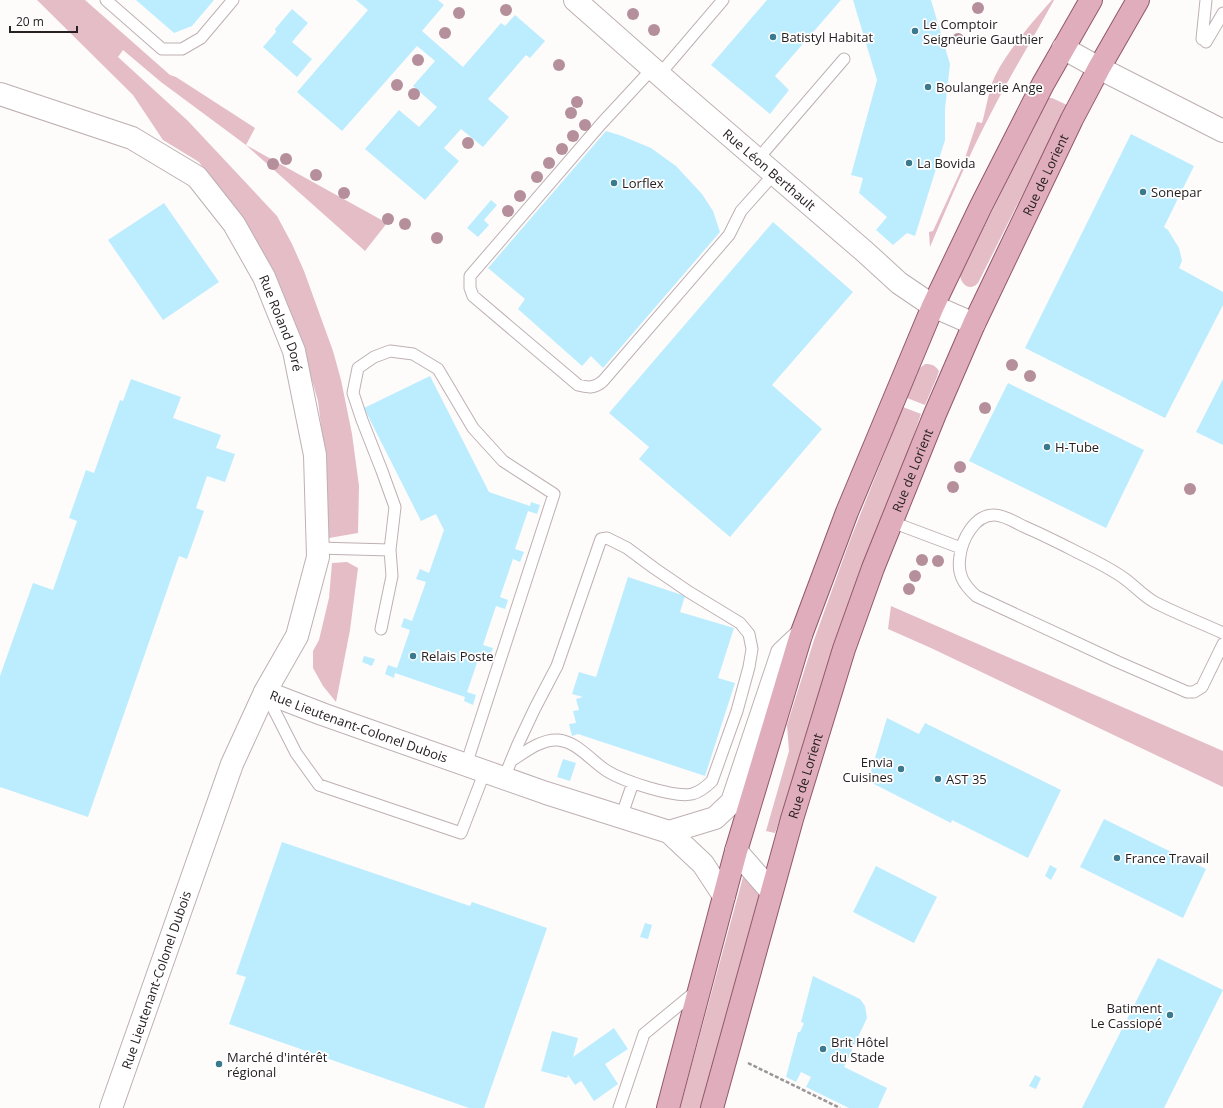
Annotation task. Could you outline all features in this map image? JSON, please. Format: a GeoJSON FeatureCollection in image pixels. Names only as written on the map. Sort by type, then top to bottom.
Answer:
{"type":"FeatureCollection","features":[{"type":"Feature","properties":{"kind":"main road"},"geometry":{"type":"LineString","coordinates":[[668,1108],[736,851],[801,634],[847,512],[934,306],[1004,160],[1043,84],[1091,0]]}},
{"type":"Feature","properties":{"kind":"main road","name":"Rue de Lorient"},"geometry":{"type":"LineString","coordinates":[[712,1108],[792,819],[844,649],[873,568],[935,414],[974,324],[1072,119],[1138,0]]}},
{"type":"Feature","properties":{"kind":"street","name":"Rue Léon Berthault"},"geometry":{"type":"LineString","coordinates":[[575,0],[899,283],[934,306],[974,324]]}},
{"type":"Feature","properties":{"kind":"street"},"geometry":{"type":"LineString","coordinates":[[1063,48],[1223,131]]}},
{"type":"Feature","properties":{"kind":"street","name":"Rue Roland Doré"},"geometry":{"type":"LineString","coordinates":[[0,94],[132,138],[197,177],[234,224],[264,277],[294,351],[315,455],[318,548],[318,557],[297,636],[265,692]]}},
{"type":"Feature","properties":{"kind":"street"},"geometry":{"type":"LineString","coordinates":[[724,896],[703,864],[669,832],[715,818],[732,802],[782,654],[801,634]]}},
{"type":"Feature","properties":{"kind":"street","name":"Rue Lieutenant-Colonel Dubois"},"geometry":{"type":"LineString","coordinates":[[111,1108],[232,764],[265,692],[329,717],[492,769],[621,817],[669,832]]}},
{"type":"Feature","properties":{"kind":"street"},"geometry":{"type":"LineString","coordinates":[[736,851],[771,891]]}},
{"type":"Feature","properties":{"kind":"lane"},"geometry":{"type":"LineString","coordinates":[[106,0],[162,49],[182,49],[201,38],[233,0]]}},
{"type":"Feature","properties":{"kind":"lane"},"geometry":{"type":"LineString","coordinates":[[723,0],[656,72],[637,87],[601,124],[470,276],[470,288],[473,296],[578,385],[591,387],[598,385],[729,235],[741,211],[774,174]]}},
{"type":"Feature","properties":{"kind":"lane"},"geometry":{"type":"LineString","coordinates":[[1206,0],[1204,40],[1223,13]]}},
{"type":"Feature","properties":{"kind":"lane"},"geometry":{"type":"LineString","coordinates":[[757,160],[844,59]]}},
{"type":"Feature","properties":{"kind":"lane"},"geometry":{"type":"LineString","coordinates":[[381,629],[392,576],[390,550],[394,507],[353,393],[358,368],[374,357],[390,351],[413,354],[438,369],[473,428],[503,461],[554,494],[477,728],[492,769]]}},
{"type":"Feature","properties":{"kind":"lane"},"geometry":{"type":"LineString","coordinates":[[1223,633],[1155,603],[1139,592],[1125,579],[1105,566],[1003,517],[993,515],[985,517],[976,523],[967,534],[961,548],[958,565],[961,577],[967,587],[976,596],[1118,662],[1187,692],[1194,692],[1202,687],[1223,644]]}},
{"type":"Feature","properties":{"kind":"lane"},"geometry":{"type":"LineString","coordinates":[[892,522],[961,548]]}},
{"type":"Feature","properties":{"kind":"lane"},"geometry":{"type":"LineString","coordinates":[[265,692],[296,753],[319,785],[461,833],[492,769],[535,708],[557,666],[601,539],[607,538],[627,548],[689,592],[740,623],[749,634],[752,649],[749,667],[736,711],[712,781],[704,789],[691,794],[674,795],[633,783],[608,772],[588,758],[578,748],[559,740],[543,742],[492,769]]}},
{"type":"Feature","properties":{"kind":"lane"},"geometry":{"type":"LineString","coordinates":[[318,548],[390,550]]}},
{"type":"Feature","properties":{"kind":"lane"},"geometry":{"type":"LineString","coordinates":[[621,817],[633,783]]}},
{"type":"Feature","properties":{"kind":"lane"},"geometry":{"type":"LineString","coordinates":[[619,1108],[644,1034],[699,989]]}},
{"type":"Feature","properties":{"kind":"path"},"geometry":{"type":"LineString","coordinates":[[727,1054],[840,1108]]}},
{"type":"Feature","properties":{"kind":"shaded area"},"geometry":{"type":"Polygon","coordinates":[[[37,0],[85,0],[170,75],[176,77],[255,128],[246,145],[161,82],[123,50],[118,57],[188,121],[277,216],[292,244],[304,271],[333,351],[341,380],[352,434],[359,486],[358,533],[329,538],[325,458],[318,401],[300,339],[259,247],[199,162],[163,140],[133,95],[37,0]]]}},
{"type":"Feature","properties":{"kind":"shaded area"},"geometry":{"type":"Polygon","coordinates":[[[1052,0],[1054,0],[981,133],[958,181],[930,247],[929,232],[933,231],[961,170],[977,122],[982,123],[995,76],[1000,66],[1029,26],[1052,0]]]}},
{"type":"Feature","properties":{"kind":"shaded area"},"geometry":{"type":"Polygon","coordinates":[[[1048,98],[1052,98],[1067,105],[978,283],[973,287],[967,286],[961,280],[960,276],[1048,98]]]}},
{"type":"Feature","properties":{"kind":"shaded area"},"geometry":{"type":"Polygon","coordinates":[[[246,145],[387,223],[365,251],[246,145]]]}},
{"type":"Feature","properties":{"kind":"shaded area"},"geometry":{"type":"Polygon","coordinates":[[[925,364],[933,365],[939,371],[925,405],[907,398],[920,368],[925,364]]]}},
{"type":"Feature","properties":{"kind":"shaded area"},"geometry":{"type":"Polygon","coordinates":[[[903,407],[921,414],[775,833],[766,831],[789,751],[787,725],[814,640],[849,543],[903,407]]]}},
{"type":"Feature","properties":{"kind":"shaded area"},"geometry":{"type":"Polygon","coordinates":[[[347,562],[358,568],[350,630],[336,702],[323,686],[313,668],[313,651],[319,640],[329,598],[332,563],[347,562]]]}},
{"type":"Feature","properties":{"kind":"shaded area"},"geometry":{"type":"Polygon","coordinates":[[[891,606],[1223,751],[1223,787],[888,629],[891,606]]]}},
{"type":"Feature","properties":{"kind":"shaded area"},"geometry":{"type":"Polygon","coordinates":[[[745,870],[760,891],[701,1108],[680,1108],[745,870]]]}},
{"type":"Feature","properties":{"kind":"building"},"geometry":{"type":"Polygon","coordinates":[[[136,0],[214,0],[192,26],[174,33],[136,0]]]}},
{"type":"Feature","properties":{"kind":"building"},"geometry":{"type":"Polygon","coordinates":[[[356,0],[438,0],[444,5],[422,31],[463,67],[501,23],[505,26],[515,15],[545,41],[530,58],[526,55],[488,99],[509,117],[483,147],[461,129],[444,148],[459,161],[425,200],[365,149],[399,110],[419,127],[437,107],[413,86],[435,61],[417,46],[342,131],[297,92],[368,10],[356,0]]]}},
{"type":"Feature","properties":{"kind":"building"},"geometry":{"type":"Polygon","coordinates":[[[767,0],[841,0],[775,76],[789,90],[770,114],[711,65],[767,0]]]}},
{"type":"Feature","properties":{"kind":"building"},"geometry":{"type":"Polygon","coordinates":[[[853,0],[931,0],[950,64],[945,109],[945,140],[915,236],[907,233],[893,245],[876,230],[887,217],[859,193],[863,178],[851,175],[877,80],[853,0]]]}},
{"type":"Feature","properties":{"kind":"building"},"geometry":{"type":"Polygon","coordinates":[[[292,9],[308,23],[292,42],[312,59],[297,77],[263,47],[276,32],[275,29],[292,9]]]}},
{"type":"Feature","properties":{"kind":"building"},"geometry":{"type":"Polygon","coordinates":[[[606,131],[651,148],[676,166],[702,194],[713,211],[720,232],[603,368],[591,356],[582,366],[518,309],[525,299],[488,268],[606,131]]]}},
{"type":"Feature","properties":{"kind":"building"},"geometry":{"type":"Polygon","coordinates":[[[1131,134],[1194,166],[1164,227],[1168,230],[1179,248],[1182,261],[1179,268],[1223,292],[1223,305],[1165,418],[1025,348],[1131,134]]]}},
{"type":"Feature","properties":{"kind":"building"},"geometry":{"type":"Polygon","coordinates":[[[491,200],[497,205],[484,220],[489,225],[478,237],[467,228],[491,200]]]}},
{"type":"Feature","properties":{"kind":"building"},"geometry":{"type":"Polygon","coordinates":[[[164,203],[219,282],[163,320],[108,240],[164,203]]]}},
{"type":"Feature","properties":{"kind":"building"},"geometry":{"type":"Polygon","coordinates":[[[773,222],[853,292],[772,385],[822,429],[730,537],[639,459],[649,447],[609,413],[773,222]]]}},
{"type":"Feature","properties":{"kind":"building"},"geometry":{"type":"Polygon","coordinates":[[[430,376],[489,492],[530,506],[531,502],[540,505],[537,514],[528,511],[515,549],[524,552],[520,562],[513,559],[500,597],[508,600],[505,609],[496,606],[483,645],[493,648],[489,658],[480,654],[467,692],[476,695],[473,705],[464,701],[465,697],[395,673],[394,678],[385,674],[388,665],[397,668],[410,630],[401,627],[404,618],[412,621],[426,582],[416,579],[420,569],[429,573],[444,530],[436,514],[421,521],[364,408],[430,376]]]}},
{"type":"Feature","properties":{"kind":"building"},"geometry":{"type":"Polygon","coordinates":[[[131,379],[181,397],[173,418],[221,435],[216,448],[235,454],[225,482],[207,476],[196,508],[204,511],[187,559],[179,556],[88,817],[0,787],[0,676],[33,583],[53,590],[77,521],[69,518],[86,470],[94,473],[120,400],[123,401],[131,379]]]}},
{"type":"Feature","properties":{"kind":"building"},"geometry":{"type":"Polygon","coordinates":[[[1223,379],[1223,445],[1196,432],[1223,379]]]}},
{"type":"Feature","properties":{"kind":"building"},"geometry":{"type":"Polygon","coordinates":[[[1008,383],[1144,450],[1106,528],[969,461],[1008,383]]]}},
{"type":"Feature","properties":{"kind":"building"},"geometry":{"type":"Polygon","coordinates":[[[628,577],[685,596],[680,612],[734,628],[718,678],[735,683],[705,776],[578,734],[572,736],[569,724],[576,723],[573,711],[579,710],[576,699],[583,697],[572,694],[579,672],[596,677],[628,577]]]}},
{"type":"Feature","properties":{"kind":"building"},"geometry":{"type":"Polygon","coordinates":[[[364,656],[375,659],[372,666],[362,662],[364,656]]]}},
{"type":"Feature","properties":{"kind":"building"},"geometry":{"type":"Polygon","coordinates":[[[887,718],[919,734],[925,723],[1061,790],[1028,858],[952,820],[951,823],[868,781],[887,718]]]}},
{"type":"Feature","properties":{"kind":"building"},"geometry":{"type":"Polygon","coordinates":[[[563,759],[576,763],[570,781],[557,777],[563,759]]]}},
{"type":"Feature","properties":{"kind":"building"},"geometry":{"type":"Polygon","coordinates":[[[1104,819],[1206,869],[1183,918],[1080,867],[1104,819]]]}},
{"type":"Feature","properties":{"kind":"building"},"geometry":{"type":"Polygon","coordinates":[[[282,842],[470,906],[472,902],[547,928],[484,1108],[469,1108],[229,1024],[246,977],[236,974],[282,842]]]}},
{"type":"Feature","properties":{"kind":"building"},"geometry":{"type":"Polygon","coordinates":[[[1050,865],[1057,869],[1051,880],[1045,876],[1050,865]]]}},
{"type":"Feature","properties":{"kind":"building"},"geometry":{"type":"Polygon","coordinates":[[[876,866],[937,897],[914,943],[853,912],[876,866]]]}},
{"type":"Feature","properties":{"kind":"building"},"geometry":{"type":"Polygon","coordinates":[[[645,923],[652,925],[648,939],[640,937],[645,923]]]}},
{"type":"Feature","properties":{"kind":"building","name":"Batiment Le Cassiopé"},"geometry":{"type":"Polygon","coordinates":[[[1158,958],[1223,990],[1164,1108],[1082,1108],[1158,958]]]}},
{"type":"Feature","properties":{"kind":"building","name":"Brit Hôtel du Stade"},"geometry":{"type":"Polygon","coordinates":[[[813,976],[860,999],[865,1006],[867,1018],[844,1067],[887,1088],[878,1108],[849,1108],[806,1087],[811,1077],[801,1072],[796,1082],[786,1077],[798,1032],[800,1032],[804,1023],[801,1022],[813,976]]]}},
{"type":"Feature","properties":{"kind":"building"},"geometry":{"type":"Polygon","coordinates":[[[614,1028],[628,1049],[605,1064],[618,1084],[594,1101],[581,1081],[575,1085],[568,1075],[567,1078],[541,1071],[552,1031],[578,1038],[573,1057],[614,1028]]]}},
{"type":"Feature","properties":{"kind":"building"},"geometry":{"type":"Polygon","coordinates":[[[1035,1075],[1041,1078],[1036,1089],[1029,1086],[1035,1075]]]}},
{"type":"Feature","properties":{"kind":"place","name":"Le Comptoir Seigneurie Gauthier"},"geometry":{"type":"Point","coordinates":[915,31]}},
{"type":"Feature","properties":{"kind":"place","name":"Batistyl Habitat"},"geometry":{"type":"Point","coordinates":[773,37]}},
{"type":"Feature","properties":{"kind":"place","name":"Boulangerie Ange"},"geometry":{"type":"Point","coordinates":[928,87]}},
{"type":"Feature","properties":{"kind":"place","name":"La Bovida"},"geometry":{"type":"Point","coordinates":[909,163]}},
{"type":"Feature","properties":{"kind":"place","name":"Lorflex"},"geometry":{"type":"Point","coordinates":[614,183]}},
{"type":"Feature","properties":{"kind":"place","name":"Sonepar"},"geometry":{"type":"Point","coordinates":[1143,192]}},
{"type":"Feature","properties":{"kind":"place","name":"H-Tube"},"geometry":{"type":"Point","coordinates":[1047,447]}},
{"type":"Feature","properties":{"kind":"place","name":"Relais Poste"},"geometry":{"type":"Point","coordinates":[413,656]}},
{"type":"Feature","properties":{"kind":"place","name":"Envia Cuisines"},"geometry":{"type":"Point","coordinates":[901,769]}},
{"type":"Feature","properties":{"kind":"place","name":"AST 35"},"geometry":{"type":"Point","coordinates":[938,779]}},
{"type":"Feature","properties":{"kind":"place","name":"France Travail"},"geometry":{"type":"Point","coordinates":[1117,858]}},
{"type":"Feature","properties":{"kind":"place","name":"Batiment Le Cassiopé"},"geometry":{"type":"Point","coordinates":[1170,1015]}},
{"type":"Feature","properties":{"kind":"place","name":"Brit Hôtel du Stade"},"geometry":{"type":"Point","coordinates":[823,1049]}},
{"type":"Feature","properties":{"kind":"place","name":"Marché d'intérêt régional"},"geometry":{"type":"Point","coordinates":[219,1064]}}]}
